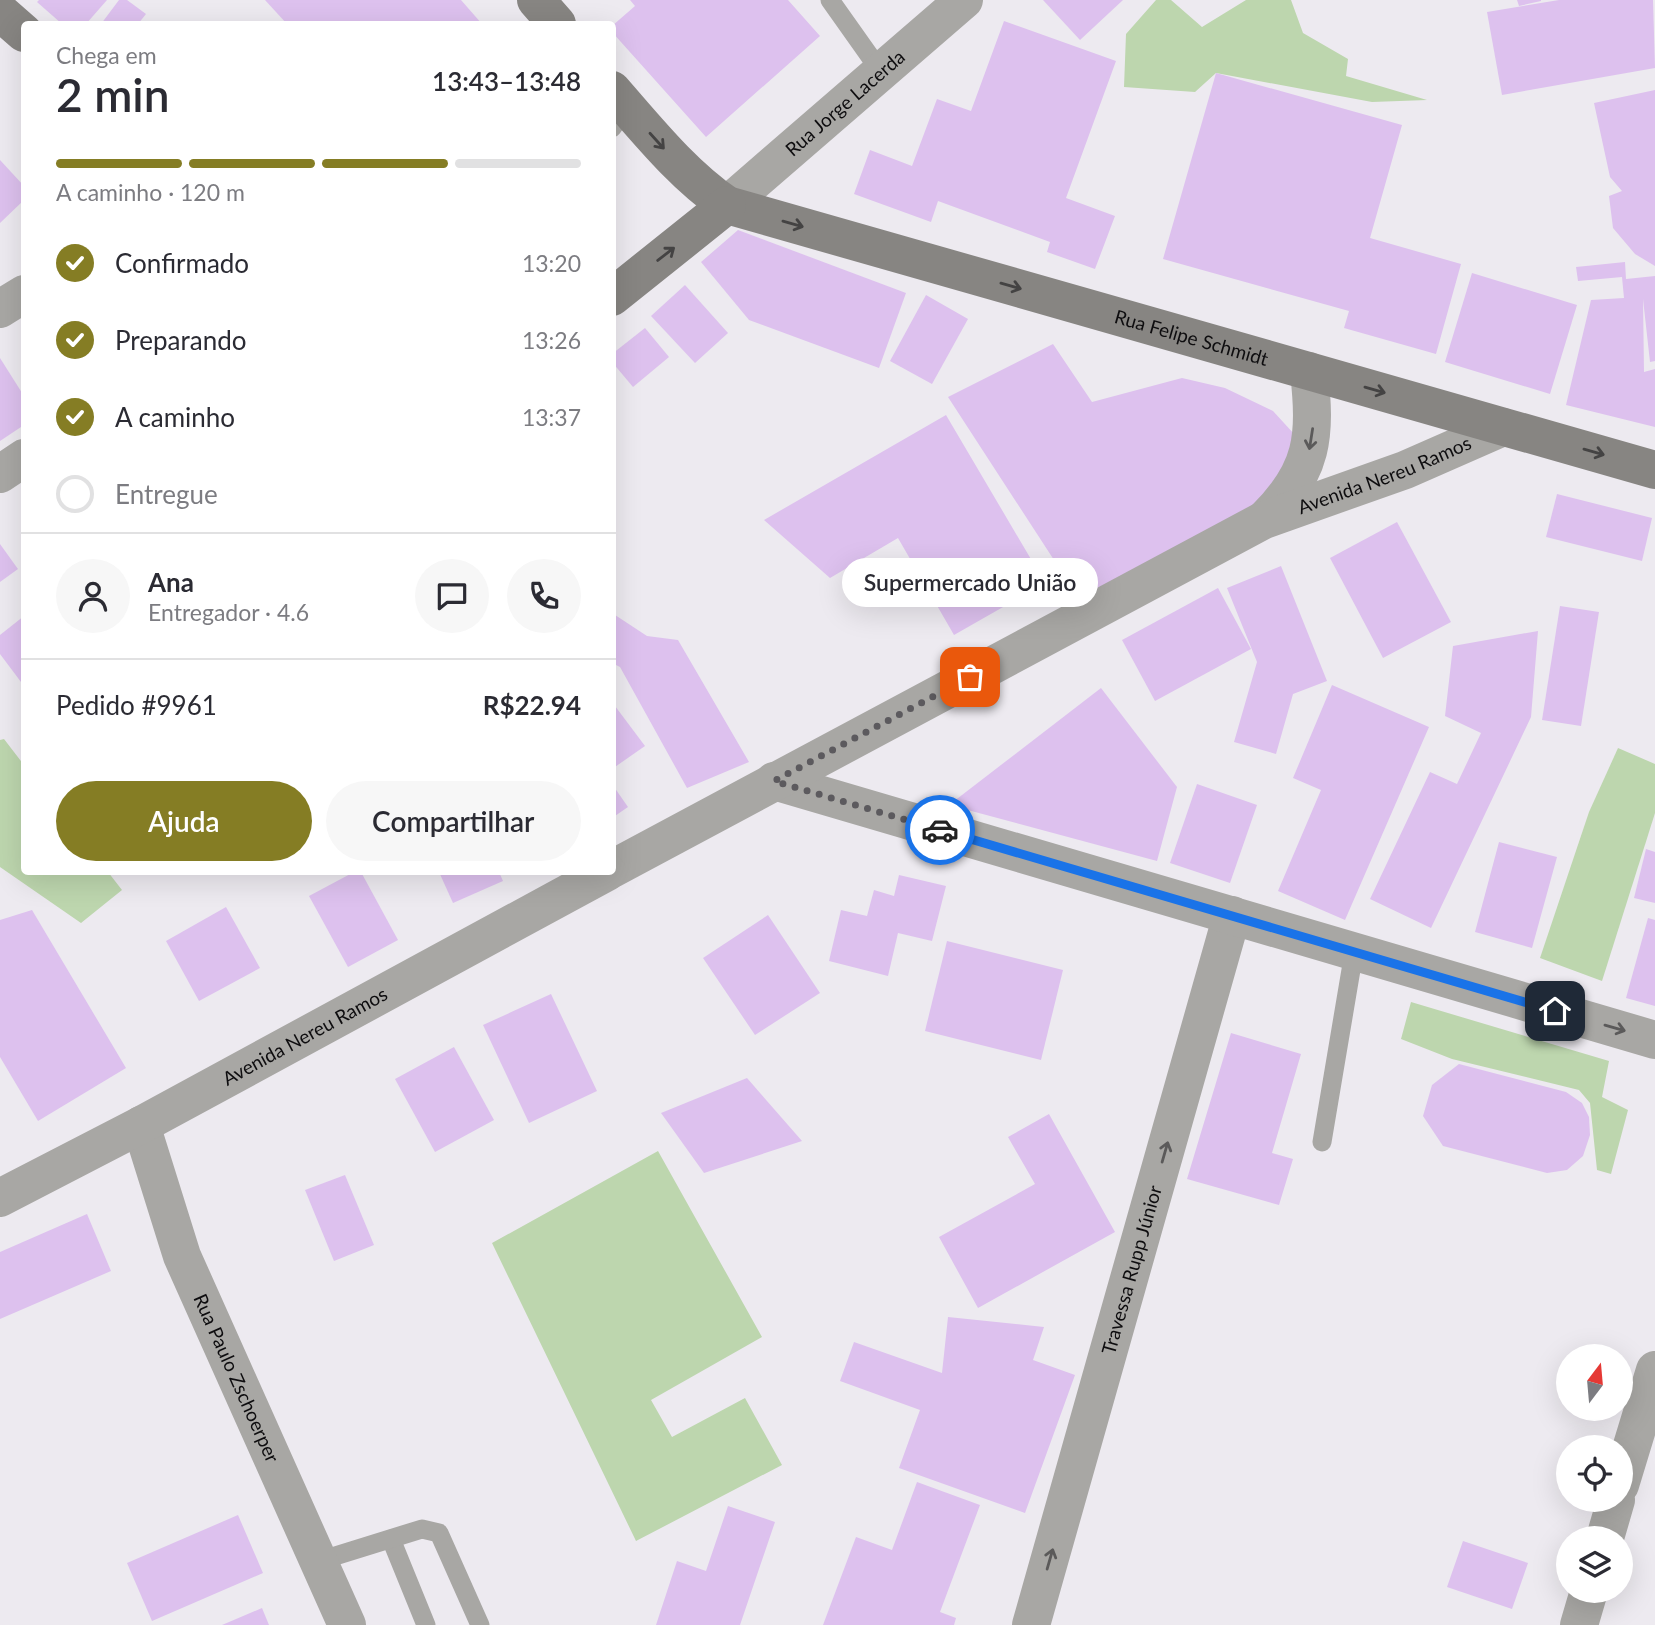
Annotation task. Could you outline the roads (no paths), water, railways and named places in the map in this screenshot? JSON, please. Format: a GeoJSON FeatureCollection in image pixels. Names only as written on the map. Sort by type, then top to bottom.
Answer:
{"type":"FeatureCollection","features":[{"type":"Feature","properties":{"kind":"main road"},"geometry":{"type":"LineString","coordinates":[[536,0],[554,21]]}},
{"type":"Feature","properties":{"kind":"main road"},"geometry":{"type":"LineString","coordinates":[[0,12],[21,30]]}},
{"type":"Feature","properties":{"kind":"main road","name":"Rua Felipe Schmidt"},"geometry":{"type":"LineString","coordinates":[[617,108],[704,190],[727,205],[1655,470]]}},
{"type":"Feature","properties":{"kind":"main road"},"geometry":{"type":"LineString","coordinates":[[616,294],[727,205]]}},
{"type":"Feature","properties":{"kind":"street","name":"Rua Jorge Lacerda"},"geometry":{"type":"LineString","coordinates":[[727,205],[964,0]]}},
{"type":"Feature","properties":{"kind":"street"},"geometry":{"type":"LineString","coordinates":[[0,309],[21,295]]}},
{"type":"Feature","properties":{"kind":"street","name":"Avenida Nereu Ramos"},"geometry":{"type":"LineString","coordinates":[[1264,520],[1286,498],[1303,471],[1312,441],[1314,410],[1309,371]]}},
{"type":"Feature","properties":{"kind":"street","name":"Avenida Nereu Ramos"},"geometry":{"type":"LineString","coordinates":[[616,867],[1264,520],[1405,470],[1503,427]]}},
{"type":"Feature","properties":{"kind":"street"},"geometry":{"type":"LineString","coordinates":[[0,474],[21,460]]}},
{"type":"Feature","properties":{"kind":"street"},"geometry":{"type":"LineString","coordinates":[[774,781],[1655,1040]]}},
{"type":"Feature","properties":{"kind":"street","name":"Avenida Nereu Ramos"},"geometry":{"type":"LineString","coordinates":[[0,1198],[141,1125],[601,875]]}},
{"type":"Feature","properties":{"kind":"street","name":"Travessa Rupp Júnior"},"geometry":{"type":"LineString","coordinates":[[1031,1625],[1232,915]]}},
{"type":"Feature","properties":{"kind":"street","name":"Rua Paulo Zschoerper"},"geometry":{"type":"LineString","coordinates":[[141,1125],[182,1255],[347,1625]]}},
{"type":"Feature","properties":{"kind":"street"},"geometry":{"type":"LineString","coordinates":[[1633,1442],[1655,1370]]}},
{"type":"Feature","properties":{"kind":"street"},"geometry":{"type":"LineString","coordinates":[[1579,1625],[1585,1603]]}},
{"type":"Feature","properties":{"kind":"lane"},"geometry":{"type":"LineString","coordinates":[[830,0],[881,72]]}},
{"type":"Feature","properties":{"kind":"lane"},"geometry":{"type":"LineString","coordinates":[[1322,1142],[1354,952]]}},
{"type":"Feature","properties":{"kind":"lane"},"geometry":{"type":"LineString","coordinates":[[319,1561],[422,1529],[439,1533],[480,1625]]}},
{"type":"Feature","properties":{"kind":"lane"},"geometry":{"type":"LineString","coordinates":[[391,1539],[426,1625]]}},
{"type":"Feature","properties":{"kind":"place","name":"Supermercado União"},"geometry":{"type":"Point","coordinates":[970,677]}}]}
